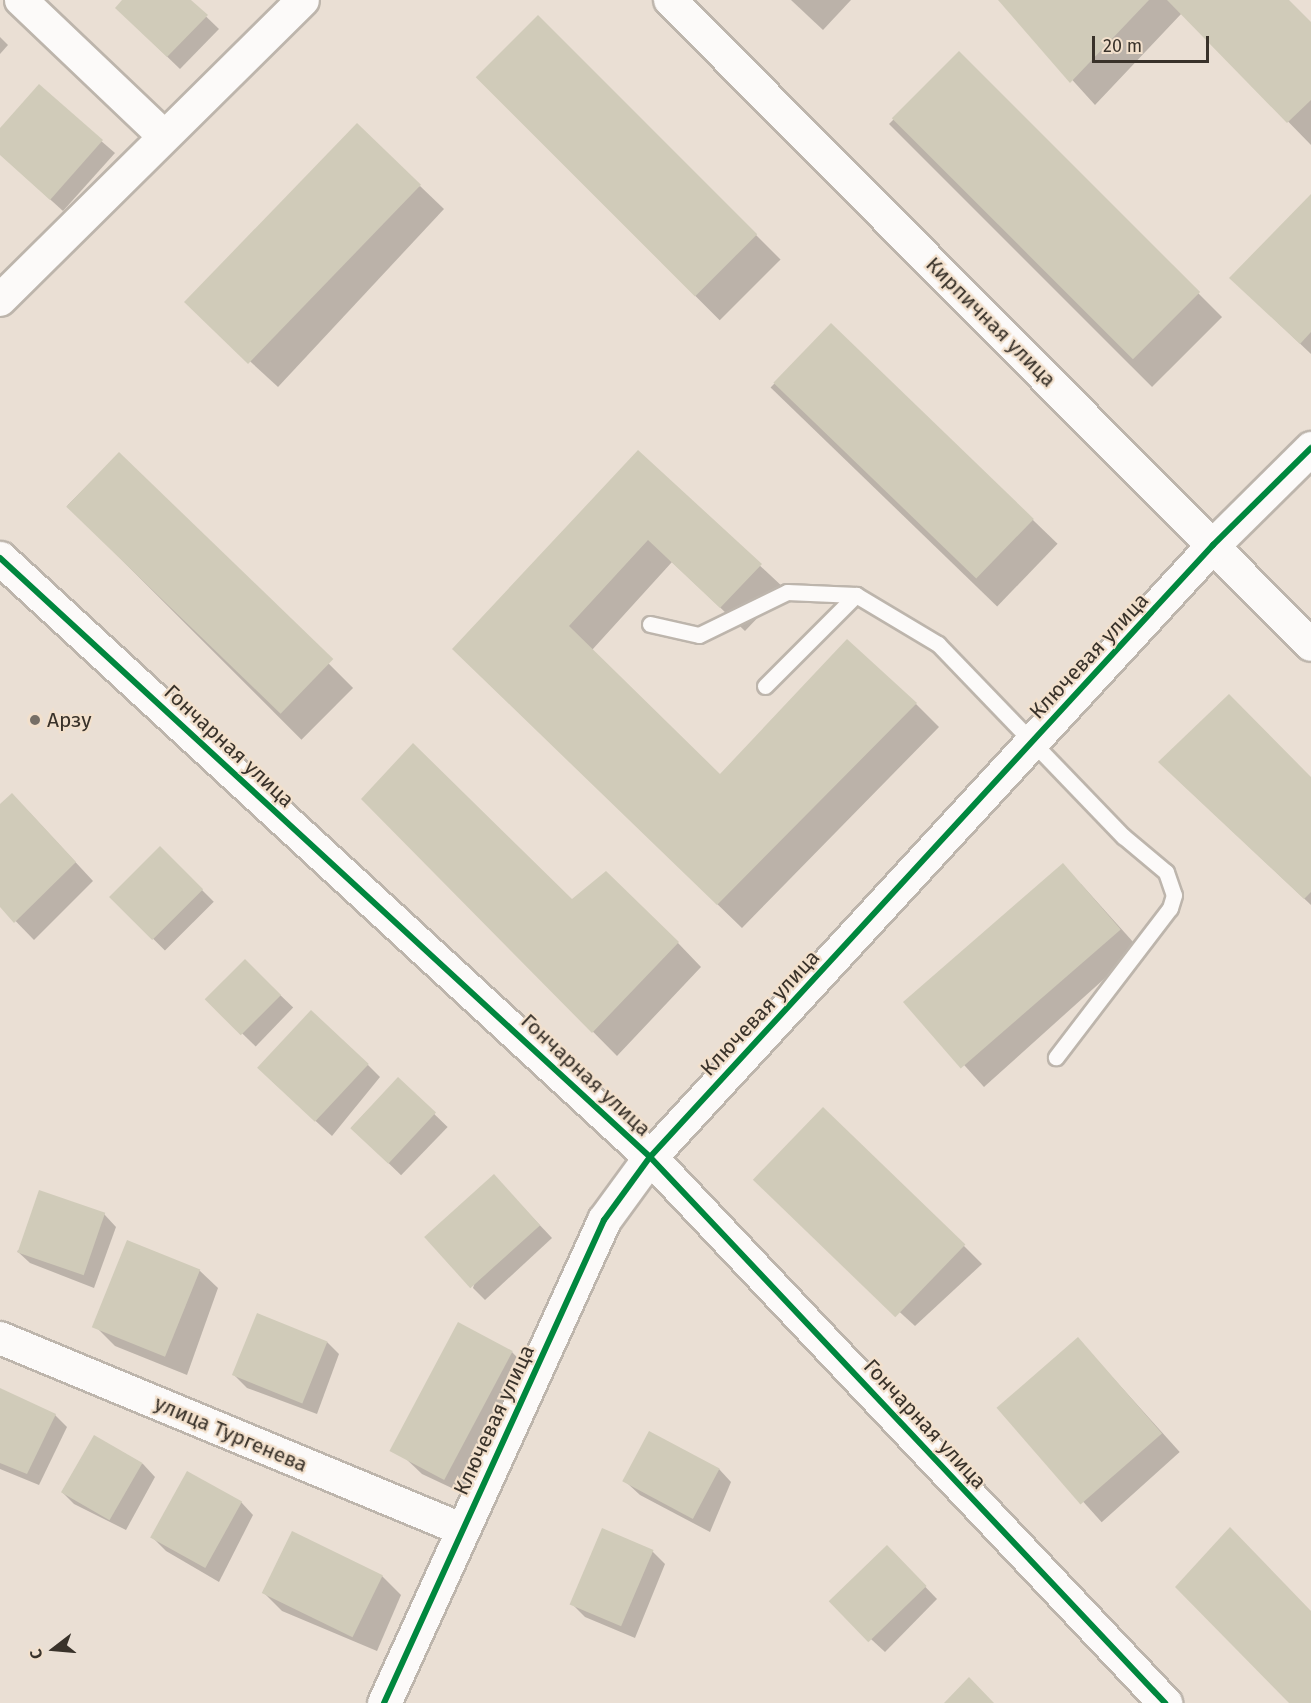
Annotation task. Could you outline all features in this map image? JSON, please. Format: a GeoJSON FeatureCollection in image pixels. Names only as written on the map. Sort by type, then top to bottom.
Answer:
{"type":"FeatureCollection","features":[{"type":"Feature","properties":{"kind":"street"},"geometry":{"type":"LineString","coordinates":[[21,0],[164,136]]}},
{"type":"Feature","properties":{"kind":"street"},"geometry":{"type":"LineString","coordinates":[[0,300],[303,0]]}},
{"type":"Feature","properties":{"kind":"street","name":"Кирпичная улица"},"geometry":{"type":"LineString","coordinates":[[670,0],[1311,645]]}},
{"type":"Feature","properties":{"kind":"street","name":"Ключевая улица"},"geometry":{"type":"LineString","coordinates":[[384,1703],[604,1220],[650,1157],[1214,545],[1311,448]]}},
{"type":"Feature","properties":{"kind":"street","name":"Гончарная улица"},"geometry":{"type":"LineString","coordinates":[[0,558],[650,1157],[1165,1703]]}},
{"type":"Feature","properties":{"kind":"street","name":"улица Тургенева"},"geometry":{"type":"LineString","coordinates":[[0,1338],[461,1530]]}},
{"type":"Feature","properties":{"kind":"lane"},"geometry":{"type":"LineString","coordinates":[[650,624],[699,636],[787,592],[855,596],[938,644],[1031,744],[1123,836],[1166,872],[1174,895],[1170,908],[1056,1057]]}},
{"type":"Feature","properties":{"kind":"lane"},"geometry":{"type":"LineString","coordinates":[[765,686],[855,596]]}},
{"type":"Feature","properties":{"kind":"building"},"geometry":{"type":"Polygon","coordinates":[[[122,0],[191,0],[208,15],[167,57],[115,8],[122,0]]]}},
{"type":"Feature","properties":{"kind":"building"},"geometry":{"type":"Polygon","coordinates":[[[998,0],[1149,0],[1070,83],[998,0]]]}},
{"type":"Feature","properties":{"kind":"building"},"geometry":{"type":"Polygon","coordinates":[[[1167,0],[1289,0],[1311,22],[1311,100],[1287,123],[1167,0]]]}},
{"type":"Feature","properties":{"kind":"building"},"geometry":{"type":"Polygon","coordinates":[[[538,15],[757,234],[695,296],[476,77],[538,15]]]}},
{"type":"Feature","properties":{"kind":"building"},"geometry":{"type":"Polygon","coordinates":[[[959,51],[1200,292],[1133,359],[892,118],[959,51]]]}},
{"type":"Feature","properties":{"kind":"building"},"geometry":{"type":"Polygon","coordinates":[[[39,84],[103,140],[50,200],[0,155],[0,128],[39,84]]]}},
{"type":"Feature","properties":{"kind":"building"},"geometry":{"type":"Polygon","coordinates":[[[357,123],[421,185],[248,364],[184,302],[357,123]]]}},
{"type":"Feature","properties":{"kind":"building"},"geometry":{"type":"Polygon","coordinates":[[[1311,194],[1311,332],[1300,344],[1229,278],[1311,194]]]}},
{"type":"Feature","properties":{"kind":"building"},"geometry":{"type":"Polygon","coordinates":[[[831,323],[1034,519],[976,579],[773,383],[831,323]]]}},
{"type":"Feature","properties":{"kind":"building"},"geometry":{"type":"Polygon","coordinates":[[[638,450],[762,564],[720,608],[648,540],[569,626],[720,774],[847,639],[917,703],[717,905],[452,649],[638,450]]]}},
{"type":"Feature","properties":{"kind":"building"},"geometry":{"type":"Polygon","coordinates":[[[119,452],[333,659],[281,714],[66,507],[119,452]]]}},
{"type":"Feature","properties":{"kind":"building"},"geometry":{"type":"Polygon","coordinates":[[[1229,694],[1311,777],[1311,892],[1304,899],[1158,762],[1229,694]]]}},
{"type":"Feature","properties":{"kind":"building"},"geometry":{"type":"Polygon","coordinates":[[[413,743],[572,899],[606,871],[679,942],[592,1033],[361,799],[413,743]]]}},
{"type":"Feature","properties":{"kind":"building"},"geometry":{"type":"Polygon","coordinates":[[[12,793],[76,862],[14,923],[0,907],[0,804],[12,793]]]}},
{"type":"Feature","properties":{"kind":"building"},"geometry":{"type":"Polygon","coordinates":[[[160,846],[203,889],[152,940],[109,897],[160,846]]]}},
{"type":"Feature","properties":{"kind":"building"},"geometry":{"type":"Polygon","coordinates":[[[1063,863],[1121,929],[961,1068],[903,1002],[1063,863]]]}},
{"type":"Feature","properties":{"kind":"building"},"geometry":{"type":"Polygon","coordinates":[[[245,959],[281,995],[241,1035],[205,999],[245,959]]]}},
{"type":"Feature","properties":{"kind":"building"},"geometry":{"type":"Polygon","coordinates":[[[311,1010],[369,1064],[315,1122],[257,1068],[311,1010]]]}},
{"type":"Feature","properties":{"kind":"building"},"geometry":{"type":"Polygon","coordinates":[[[398,1077],[436,1112],[388,1164],[350,1128],[398,1077]]]}},
{"type":"Feature","properties":{"kind":"building"},"geometry":{"type":"Polygon","coordinates":[[[823,1107],[965,1245],[895,1317],[753,1180],[823,1107]]]}},
{"type":"Feature","properties":{"kind":"building"},"geometry":{"type":"Polygon","coordinates":[[[494,1174],[540,1225],[470,1288],[424,1237],[494,1174]]]}},
{"type":"Feature","properties":{"kind":"building"},"geometry":{"type":"Polygon","coordinates":[[[39,1190],[105,1213],[84,1275],[18,1252],[39,1190]]]}},
{"type":"Feature","properties":{"kind":"building"},"geometry":{"type":"Polygon","coordinates":[[[127,1240],[200,1270],[165,1357],[92,1327],[127,1240]]]}},
{"type":"Feature","properties":{"kind":"building"},"geometry":{"type":"Polygon","coordinates":[[[257,1313],[327,1341],[302,1404],[232,1375],[257,1313]]]}},
{"type":"Feature","properties":{"kind":"building"},"geometry":{"type":"Polygon","coordinates":[[[458,1322],[513,1351],[444,1480],[389,1451],[458,1322]]]}},
{"type":"Feature","properties":{"kind":"building"},"geometry":{"type":"Polygon","coordinates":[[[1078,1337],[1162,1434],[1080,1504],[996,1408],[1078,1337]]]}},
{"type":"Feature","properties":{"kind":"building"},"geometry":{"type":"Polygon","coordinates":[[[0,1388],[56,1414],[27,1474],[0,1463],[0,1388]]]}},
{"type":"Feature","properties":{"kind":"building"},"geometry":{"type":"Polygon","coordinates":[[[649,1431],[720,1469],[693,1519],[622,1481],[649,1431]]]}},
{"type":"Feature","properties":{"kind":"building"},"geometry":{"type":"Polygon","coordinates":[[[94,1435],[142,1463],[109,1520],[61,1492],[94,1435]]]}},
{"type":"Feature","properties":{"kind":"building"},"geometry":{"type":"Polygon","coordinates":[[[187,1471],[242,1502],[205,1568],[150,1537],[187,1471]]]}},
{"type":"Feature","properties":{"kind":"building"},"geometry":{"type":"Polygon","coordinates":[[[1230,1527],[1311,1611],[1311,1703],[1289,1703],[1175,1587],[1230,1527]]]}},
{"type":"Feature","properties":{"kind":"building"},"geometry":{"type":"Polygon","coordinates":[[[602,1528],[654,1550],[621,1626],[570,1604],[602,1528]]]}},
{"type":"Feature","properties":{"kind":"building"},"geometry":{"type":"Polygon","coordinates":[[[292,1531],[383,1575],[353,1637],[262,1593],[292,1531]]]}},
{"type":"Feature","properties":{"kind":"building"},"geometry":{"type":"Polygon","coordinates":[[[887,1545],[927,1586],[868,1642],[829,1601],[887,1545]]]}},
{"type":"Feature","properties":{"kind":"building"},"geometry":{"type":"Polygon","coordinates":[[[969,1677],[994,1703],[944,1703],[969,1677]]]}},
{"type":"Feature","properties":{"kind":"cycle path"},"geometry":{"type":"LineString","coordinates":[[384,1703],[604,1220],[650,1157],[1213,545],[1311,448]]}},
{"type":"Feature","properties":{"kind":"cycle path"},"geometry":{"type":"LineString","coordinates":[[0,558],[650,1157],[1165,1703]]}},
{"type":"Feature","properties":{"kind":"place","name":"Арзу"},"geometry":{"type":"Point","coordinates":[35,720]}}]}
